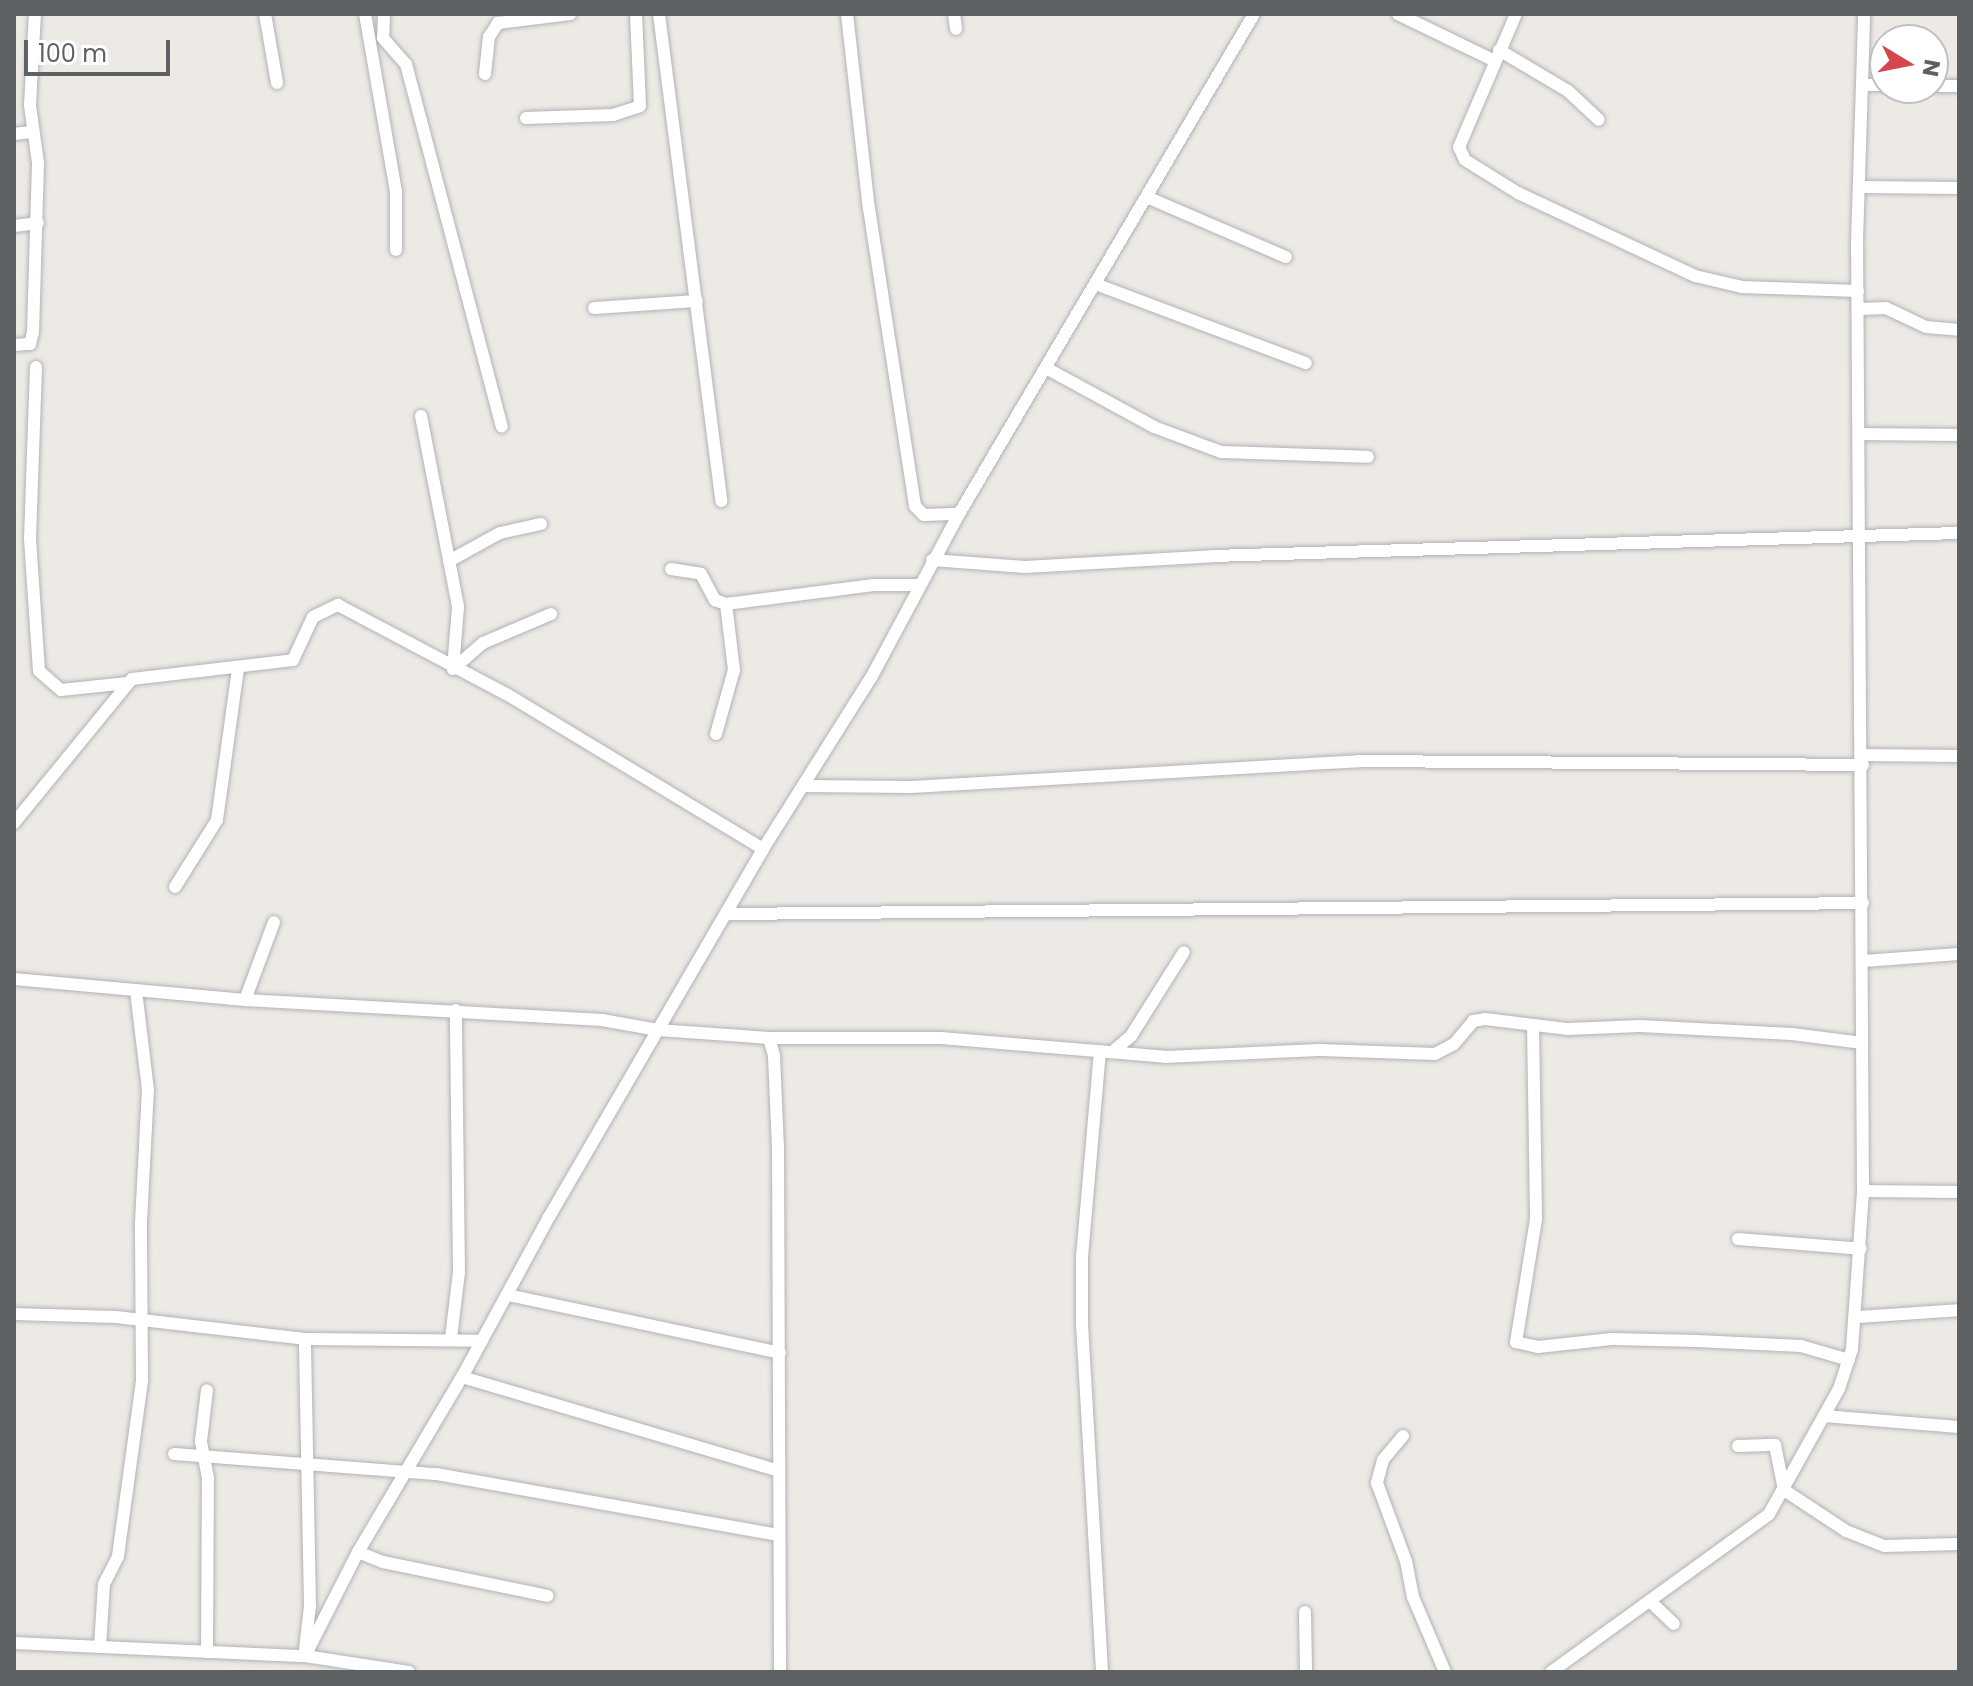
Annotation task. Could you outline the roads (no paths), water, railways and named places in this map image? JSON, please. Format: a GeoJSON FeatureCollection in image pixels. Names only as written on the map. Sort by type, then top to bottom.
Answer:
{"type":"FeatureCollection","features":[{"type":"Feature","properties":{"kind":"street"},"geometry":{"type":"LineString","coordinates":[[14,345],[25,346],[32,338],[38,223],[38,163],[31,132],[35,14]]}},
{"type":"Feature","properties":{"kind":"street"},"geometry":{"type":"LineString","coordinates":[[265,14],[277,83]]}},
{"type":"Feature","properties":{"kind":"street"},"geometry":{"type":"LineString","coordinates":[[365,14],[396,192],[396,250]]}},
{"type":"Feature","properties":{"kind":"street"},"geometry":{"type":"LineString","coordinates":[[384,14],[383,38],[406,64],[502,427]]}},
{"type":"Feature","properties":{"kind":"street"},"geometry":{"type":"LineString","coordinates":[[485,74],[489,37],[498,23],[570,14]]}},
{"type":"Feature","properties":{"kind":"street"},"geometry":{"type":"LineString","coordinates":[[526,118],[613,115],[640,106],[636,14]]}},
{"type":"Feature","properties":{"kind":"street"},"geometry":{"type":"LineString","coordinates":[[659,14],[721,501]]}},
{"type":"Feature","properties":{"kind":"street"},"geometry":{"type":"LineString","coordinates":[[847,14],[868,202],[915,506],[924,515],[959,514]]}},
{"type":"Feature","properties":{"kind":"street"},"geometry":{"type":"LineString","coordinates":[[954,14],[956,29]]}},
{"type":"Feature","properties":{"kind":"street"},"geometry":{"type":"LineString","coordinates":[[305,1656],[358,1552],[462,1377],[658,1030],[763,849],[872,676],[932,560],[1098,285],[1254,14]]}},
{"type":"Feature","properties":{"kind":"street"},"geometry":{"type":"LineString","coordinates":[[1516,14],[1459,147],[1479,171],[1695,276],[1742,287],[1858,291]]}},
{"type":"Feature","properties":{"kind":"street"},"geometry":{"type":"LineString","coordinates":[[1551,1672],[1769,1514],[1824,1416],[1849,1360],[1857,1317],[1863,1191],[1858,291],[1864,14]]}},
{"type":"Feature","properties":{"kind":"street"},"geometry":{"type":"LineString","coordinates":[[1406,16],[1568,91],[1599,120]]}},
{"type":"Feature","properties":{"kind":"street"},"geometry":{"type":"LineString","coordinates":[[1863,85],[1869,85]]}},
{"type":"Feature","properties":{"kind":"street"},"geometry":{"type":"LineString","coordinates":[[14,134],[31,132]]}},
{"type":"Feature","properties":{"kind":"street"},"geometry":{"type":"LineString","coordinates":[[1862,187],[1959,188]]}},
{"type":"Feature","properties":{"kind":"street"},"geometry":{"type":"LineString","coordinates":[[1149,198],[1286,257]]}},
{"type":"Feature","properties":{"kind":"street"},"geometry":{"type":"LineString","coordinates":[[14,226],[38,223]]}},
{"type":"Feature","properties":{"kind":"street"},"geometry":{"type":"LineString","coordinates":[[1098,285],[1306,363]]}},
{"type":"Feature","properties":{"kind":"street"},"geometry":{"type":"LineString","coordinates":[[594,308],[697,301]]}},
{"type":"Feature","properties":{"kind":"street"},"geometry":{"type":"LineString","coordinates":[[1859,309],[1886,308],[1926,327],[1959,330]]}},
{"type":"Feature","properties":{"kind":"street"},"geometry":{"type":"LineString","coordinates":[[36,367],[30,539],[39,671],[61,690],[128,683],[155,674],[238,668],[293,660],[313,617],[338,605],[453,669],[508,695],[763,849]]}},
{"type":"Feature","properties":{"kind":"street"},"geometry":{"type":"LineString","coordinates":[[1046,368],[1154,427],[1221,452],[1368,457]]}},
{"type":"Feature","properties":{"kind":"street"},"geometry":{"type":"LineString","coordinates":[[421,416],[459,621],[453,669]]}},
{"type":"Feature","properties":{"kind":"street"},"geometry":{"type":"LineString","coordinates":[[1860,434],[1959,435]]}},
{"type":"Feature","properties":{"kind":"street"},"geometry":{"type":"LineString","coordinates":[[449,561],[500,533],[541,524]]}},
{"type":"Feature","properties":{"kind":"street"},"geometry":{"type":"LineString","coordinates":[[932,560],[1025,567],[1860,533],[1959,533]]}},
{"type":"Feature","properties":{"kind":"street"},"geometry":{"type":"LineString","coordinates":[[671,569],[701,574],[715,600],[726,604],[874,585],[918,585]]}},
{"type":"Feature","properties":{"kind":"street"},"geometry":{"type":"LineString","coordinates":[[716,734],[734,670],[726,604]]}},
{"type":"Feature","properties":{"kind":"street"},"geometry":{"type":"LineString","coordinates":[[453,669],[483,643],[551,614]]}},
{"type":"Feature","properties":{"kind":"street"},"geometry":{"type":"LineString","coordinates":[[175,887],[217,820],[238,668]]}},
{"type":"Feature","properties":{"kind":"street"},"geometry":{"type":"LineString","coordinates":[[14,823],[128,683]]}},
{"type":"Feature","properties":{"kind":"street"},"geometry":{"type":"LineString","coordinates":[[805,786],[911,787],[1359,761],[1863,760],[1959,756]]}},
{"type":"Feature","properties":{"kind":"street"},"geometry":{"type":"LineString","coordinates":[[726,914],[1863,903]]}},
{"type":"Feature","properties":{"kind":"street"},"geometry":{"type":"LineString","coordinates":[[245,1000],[274,922]]}},
{"type":"Feature","properties":{"kind":"street"},"geometry":{"type":"LineString","coordinates":[[1106,1052],[1131,1036],[1184,952]]}},
{"type":"Feature","properties":{"kind":"street"},"geometry":{"type":"LineString","coordinates":[[1863,961],[1959,954]]}},
{"type":"Feature","properties":{"kind":"street"},"geometry":{"type":"LineString","coordinates":[[14,979],[245,1000],[602,1020],[658,1030],[769,1038],[941,1038],[1165,1057],[1320,1050],[1435,1054],[1454,1044],[1473,1021],[1792,1034],[1862,1043]]}},
{"type":"Feature","properties":{"kind":"street"},"geometry":{"type":"LineString","coordinates":[[100,1647],[104,1584],[118,1556],[137,1448],[143,1321],[141,1222],[148,1090],[136,991]]}},
{"type":"Feature","properties":{"kind":"street"},"geometry":{"type":"LineString","coordinates":[[451,1338],[459,1272],[456,1010]]}},
{"type":"Feature","properties":{"kind":"street"},"geometry":{"type":"LineString","coordinates":[[1533,1025],[1536,1219],[1516,1342],[1538,1347],[1612,1339],[1801,1346],[1849,1360]]}},
{"type":"Feature","properties":{"kind":"street"},"geometry":{"type":"LineString","coordinates":[[769,1038],[774,1056],[778,1147],[780,1353],[777,1535],[780,1672]]}},
{"type":"Feature","properties":{"kind":"street"},"geometry":{"type":"LineString","coordinates":[[1102,1672],[1082,1297],[1106,1052]]}},
{"type":"Feature","properties":{"kind":"street"},"geometry":{"type":"LineString","coordinates":[[1863,1191],[1959,1192]]}},
{"type":"Feature","properties":{"kind":"street"},"geometry":{"type":"LineString","coordinates":[[1738,1239],[1861,1249]]}},
{"type":"Feature","properties":{"kind":"street"},"geometry":{"type":"LineString","coordinates":[[508,1295],[780,1353]]}},
{"type":"Feature","properties":{"kind":"street"},"geometry":{"type":"LineString","coordinates":[[1857,1317],[1959,1310]]}},
{"type":"Feature","properties":{"kind":"street"},"geometry":{"type":"LineString","coordinates":[[14,1314],[143,1321],[305,1339],[451,1338],[482,1341]]}},
{"type":"Feature","properties":{"kind":"street"},"geometry":{"type":"LineString","coordinates":[[305,1339],[310,1606],[305,1656]]}},
{"type":"Feature","properties":{"kind":"street"},"geometry":{"type":"LineString","coordinates":[[462,1377],[779,1471]]}},
{"type":"Feature","properties":{"kind":"street"},"geometry":{"type":"LineString","coordinates":[[207,1390],[201,1441],[206,1457],[207,1652]]}},
{"type":"Feature","properties":{"kind":"street"},"geometry":{"type":"LineString","coordinates":[[1824,1416],[1959,1427]]}},
{"type":"Feature","properties":{"kind":"street"},"geometry":{"type":"LineString","coordinates":[[1403,1436],[1383,1460],[1377,1483],[1406,1561],[1413,1597],[1445,1672]]}},
{"type":"Feature","properties":{"kind":"street"},"geometry":{"type":"LineString","coordinates":[[1738,1446],[1775,1445],[1784,1490],[1846,1531],[1884,1546],[1959,1544]]}},
{"type":"Feature","properties":{"kind":"street"},"geometry":{"type":"LineString","coordinates":[[174,1454],[405,1473],[777,1535]]}},
{"type":"Feature","properties":{"kind":"street"},"geometry":{"type":"LineString","coordinates":[[358,1552],[383,1562],[548,1596]]}},
{"type":"Feature","properties":{"kind":"street"},"geometry":{"type":"LineString","coordinates":[[1650,1601],[1674,1624]]}},
{"type":"Feature","properties":{"kind":"street"},"geometry":{"type":"LineString","coordinates":[[1305,1612],[1306,1672]]}},
{"type":"Feature","properties":{"kind":"street"},"geometry":{"type":"LineString","coordinates":[[14,1643],[305,1656],[409,1672]]}}]}
